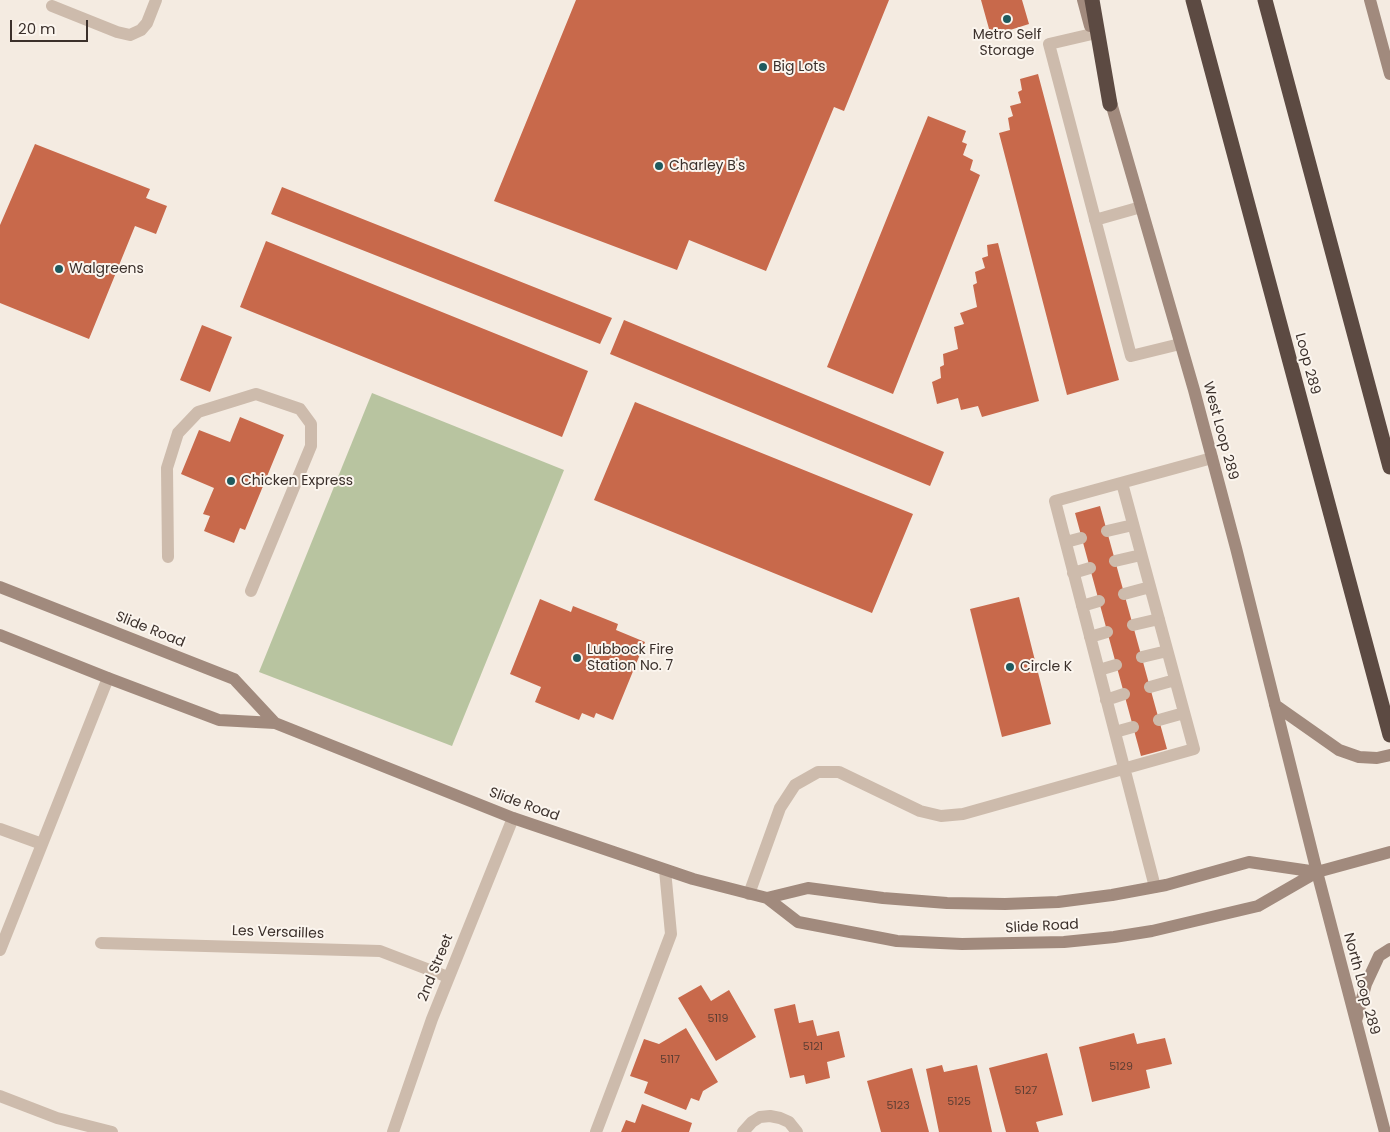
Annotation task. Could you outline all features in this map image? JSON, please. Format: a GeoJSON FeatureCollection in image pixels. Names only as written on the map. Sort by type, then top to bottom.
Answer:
{"type":"FeatureCollection","features":[{"type":"Feature","properties":{"kind":"highway"},"geometry":{"type":"LineString","coordinates":[[1092,0],[1110,104]]}},
{"type":"Feature","properties":{"kind":"highway","name":"Loop 289"},"geometry":{"type":"LineString","coordinates":[[1193,0],[1390,736]]}},
{"type":"Feature","properties":{"kind":"highway"},"geometry":{"type":"LineString","coordinates":[[1265,0],[1390,467]]}},
{"type":"Feature","properties":{"kind":"main road","name":"West Loop 289"},"geometry":{"type":"LineString","coordinates":[[1083,0],[1110,104],[1212,458],[1317,872]]}},
{"type":"Feature","properties":{"kind":"main road"},"geometry":{"type":"LineString","coordinates":[[1370,0],[1390,74]]}},
{"type":"Feature","properties":{"kind":"main road","name":"Slide Road"},"geometry":{"type":"LineString","coordinates":[[0,587],[234,679],[275,723]]}},
{"type":"Feature","properties":{"kind":"main road","name":"Slide Road"},"geometry":{"type":"LineString","coordinates":[[0,635],[219,720],[275,723],[513,818],[693,879],[767,898],[798,922],[897,941],[962,944],[1064,942],[1152,931],[1258,906],[1317,872],[1390,852]]}},
{"type":"Feature","properties":{"kind":"main road"},"geometry":{"type":"LineString","coordinates":[[1274,705],[1339,750],[1359,757],[1377,758],[1390,755]]}},
{"type":"Feature","properties":{"kind":"main road","name":"Slide Road"},"geometry":{"type":"LineString","coordinates":[[767,898],[808,888],[947,904],[1058,902],[1155,887],[1249,862],[1317,872]]}},
{"type":"Feature","properties":{"kind":"main road","name":"North Loop 289"},"geometry":{"type":"LineString","coordinates":[[1317,872],[1385,1132]]}},
{"type":"Feature","properties":{"kind":"main road"},"geometry":{"type":"LineString","coordinates":[[1356,1023],[1366,984],[1379,956],[1390,948]]}},
{"type":"Feature","properties":{"kind":"street"},"geometry":{"type":"LineString","coordinates":[[52,6],[117,32],[130,35],[141,30],[147,23],[156,0]]}},
{"type":"Feature","properties":{"kind":"street"},"geometry":{"type":"LineString","coordinates":[[1092,34],[1049,44],[1131,356],[1180,344]]}},
{"type":"Feature","properties":{"kind":"street"},"geometry":{"type":"LineString","coordinates":[[1095,220],[1141,207]]}},
{"type":"Feature","properties":{"kind":"street"},"geometry":{"type":"LineString","coordinates":[[168,557],[167,468],[178,433],[198,412],[256,394],[300,409],[311,424],[311,446],[251,591]]}},
{"type":"Feature","properties":{"kind":"street"},"geometry":{"type":"LineString","coordinates":[[1155,887],[1055,501],[1212,458]]}},
{"type":"Feature","properties":{"kind":"street"},"geometry":{"type":"LineString","coordinates":[[749,894],[780,808],[795,785],[818,772],[839,772],[920,810],[941,816],[963,814],[1194,749],[1122,483]]}},
{"type":"Feature","properties":{"kind":"street"},"geometry":{"type":"LineString","coordinates":[[1107,531],[1133,525]]}},
{"type":"Feature","properties":{"kind":"street"},"geometry":{"type":"LineString","coordinates":[[1066,542],[1081,538]]}},
{"type":"Feature","properties":{"kind":"street"},"geometry":{"type":"LineString","coordinates":[[1115,561],[1141,555]]}},
{"type":"Feature","properties":{"kind":"street"},"geometry":{"type":"LineString","coordinates":[[1073,573],[1090,568]]}},
{"type":"Feature","properties":{"kind":"street"},"geometry":{"type":"LineString","coordinates":[[1124,594],[1150,587]]}},
{"type":"Feature","properties":{"kind":"street"},"geometry":{"type":"LineString","coordinates":[[1082,606],[1099,601]]}},
{"type":"Feature","properties":{"kind":"street"},"geometry":{"type":"LineString","coordinates":[[1133,625],[1159,619]]}},
{"type":"Feature","properties":{"kind":"street"},"geometry":{"type":"LineString","coordinates":[[1090,637],[1108,632]]}},
{"type":"Feature","properties":{"kind":"street"},"geometry":{"type":"LineString","coordinates":[[1142,658],[1167,651]]}},
{"type":"Feature","properties":{"kind":"street"},"geometry":{"type":"LineString","coordinates":[[1099,670],[1116,664]]}},
{"type":"Feature","properties":{"kind":"street"},"geometry":{"type":"LineString","coordinates":[[0,950],[108,678]]}},
{"type":"Feature","properties":{"kind":"street"},"geometry":{"type":"LineString","coordinates":[[1150,687],[1175,680]]}},
{"type":"Feature","properties":{"kind":"street"},"geometry":{"type":"LineString","coordinates":[[1106,700],[1124,694]]}},
{"type":"Feature","properties":{"kind":"street"},"geometry":{"type":"LineString","coordinates":[[1159,720],[1184,713]]}},
{"type":"Feature","properties":{"kind":"street"},"geometry":{"type":"LineString","coordinates":[[1115,732],[1133,727]]}},
{"type":"Feature","properties":{"kind":"street","name":"2nd Street"},"geometry":{"type":"LineString","coordinates":[[393,1132],[448,977],[513,818]]}},
{"type":"Feature","properties":{"kind":"street"},"geometry":{"type":"LineString","coordinates":[[0,829],[42,844]]}},
{"type":"Feature","properties":{"kind":"street"},"geometry":{"type":"LineString","coordinates":[[596,1132],[671,934],[665,870]]}},
{"type":"Feature","properties":{"kind":"street","name":"Les Versailles"},"geometry":{"type":"LineString","coordinates":[[101,944],[380,951],[448,977]]}},
{"type":"Feature","properties":{"kind":"street"},"geometry":{"type":"LineString","coordinates":[[0,1096],[57,1118],[112,1132]]}},
{"type":"Feature","properties":{"kind":"street"},"geometry":{"type":"LineString","coordinates":[[743,1132],[752,1122],[760,1117],[770,1116],[789,1122],[797,1132]]}},
{"type":"Feature","properties":{"kind":"green space"},"geometry":{"type":"Polygon","coordinates":[[[372,393],[564,470],[452,746],[259,672],[372,393]]]}},
{"type":"Feature","properties":{"kind":"building","name":"Charley B's"},"geometry":{"type":"Polygon","coordinates":[[[576,0],[889,0],[844,111],[834,107],[766,271],[689,240],[677,270],[494,201],[576,0]]]}},
{"type":"Feature","properties":{"kind":"building","name":"Metro Self Storage"},"geometry":{"type":"Polygon","coordinates":[[[981,0],[1022,0],[1029,24],[991,36],[981,0]]]}},
{"type":"Feature","properties":{"kind":"building"},"geometry":{"type":"Polygon","coordinates":[[[1038,74],[1119,380],[1067,395],[999,133],[1010,130],[1008,118],[1013,116],[1010,106],[1021,103],[1018,92],[1022,90],[1020,79],[1038,74]]]}},
{"type":"Feature","properties":{"kind":"building"},"geometry":{"type":"Polygon","coordinates":[[[928,116],[966,131],[962,142],[967,144],[963,155],[973,160],[970,170],[980,175],[893,394],[827,367],[928,116]]]}},
{"type":"Feature","properties":{"kind":"building","name":"Walgreens"},"geometry":{"type":"Polygon","coordinates":[[[35,144],[150,189],[146,198],[167,206],[156,234],[135,226],[89,339],[0,303],[0,225],[35,144]]]}},
{"type":"Feature","properties":{"kind":"building"},"geometry":{"type":"Polygon","coordinates":[[[282,187],[612,318],[600,344],[271,214],[282,187]]]}},
{"type":"Feature","properties":{"kind":"building"},"geometry":{"type":"Polygon","coordinates":[[[266,241],[588,371],[562,437],[240,307],[266,241]]]}},
{"type":"Feature","properties":{"kind":"building"},"geometry":{"type":"Polygon","coordinates":[[[998,243],[1039,401],[982,417],[978,406],[961,410],[958,398],[937,404],[932,382],[941,378],[940,367],[944,365],[943,354],[958,349],[954,327],[964,324],[960,313],[977,307],[973,285],[977,283],[975,272],[985,268],[982,258],[988,256],[987,245],[998,243]]]}},
{"type":"Feature","properties":{"kind":"building"},"geometry":{"type":"Polygon","coordinates":[[[624,320],[944,452],[930,486],[610,354],[624,320]]]}},
{"type":"Feature","properties":{"kind":"building"},"geometry":{"type":"Polygon","coordinates":[[[202,325],[232,337],[210,392],[180,380],[202,325]]]}},
{"type":"Feature","properties":{"kind":"building"},"geometry":{"type":"Polygon","coordinates":[[[635,402],[913,514],[872,613],[594,500],[635,402]]]}},
{"type":"Feature","properties":{"kind":"building","name":"Chicken Express"},"geometry":{"type":"Polygon","coordinates":[[[240,417],[284,435],[245,530],[240,528],[234,543],[204,531],[210,516],[203,514],[214,488],[181,474],[199,430],[230,442],[240,417]]]}},
{"type":"Feature","properties":{"kind":"building","name":"Circle K"},"geometry":{"type":"Polygon","coordinates":[[[1100,506],[1167,749],[1141,756],[1075,513],[1100,506]]]}},
{"type":"Feature","properties":{"kind":"building","name":"Circle K"},"geometry":{"type":"Polygon","coordinates":[[[1019,597],[1051,724],[1002,737],[970,609],[1019,597]]]}},
{"type":"Feature","properties":{"kind":"building","name":"Lubbock Fire Station No. 7"},"geometry":{"type":"Polygon","coordinates":[[[540,599],[571,612],[573,606],[618,624],[616,630],[645,642],[613,720],[596,713],[594,718],[582,713],[579,720],[535,702],[541,687],[510,674],[540,599]]]}},
{"type":"Feature","properties":{"kind":"building"},"geometry":{"type":"Polygon","coordinates":[[[701,985],[711,1001],[729,990],[756,1037],[716,1061],[678,998],[701,985]]]}},
{"type":"Feature","properties":{"kind":"building"},"geometry":{"type":"Polygon","coordinates":[[[795,1004],[799,1023],[813,1020],[817,1036],[839,1031],[845,1057],[827,1062],[830,1078],[806,1084],[804,1075],[790,1078],[774,1009],[795,1004]]]}},
{"type":"Feature","properties":{"kind":"building"},"geometry":{"type":"Polygon","coordinates":[[[686,1028],[718,1082],[703,1091],[699,1101],[691,1098],[686,1110],[644,1093],[648,1082],[630,1076],[644,1039],[659,1044],[686,1028]]]}},
{"type":"Feature","properties":{"kind":"building"},"geometry":{"type":"Polygon","coordinates":[[[1134,1033],[1137,1044],[1165,1038],[1172,1064],[1146,1070],[1150,1088],[1092,1102],[1079,1047],[1134,1033]]]}},
{"type":"Feature","properties":{"kind":"building"},"geometry":{"type":"Polygon","coordinates":[[[1047,1053],[1063,1115],[1036,1122],[1039,1132],[1006,1132],[989,1068],[1047,1053]]]}},
{"type":"Feature","properties":{"kind":"building"},"geometry":{"type":"Polygon","coordinates":[[[942,1065],[944,1072],[977,1065],[992,1132],[939,1132],[926,1069],[942,1065]]]}},
{"type":"Feature","properties":{"kind":"building"},"geometry":{"type":"Polygon","coordinates":[[[912,1068],[929,1132],[881,1132],[867,1081],[912,1068]]]}},
{"type":"Feature","properties":{"kind":"building"},"geometry":{"type":"Polygon","coordinates":[[[642,1104],[692,1123],[689,1132],[621,1132],[626,1120],[635,1123],[642,1104]]]}},
{"type":"Feature","properties":{"kind":"place","name":"Metro Self Storage"},"geometry":{"type":"Point","coordinates":[1007,19]}},
{"type":"Feature","properties":{"kind":"place","name":"Big Lots"},"geometry":{"type":"Point","coordinates":[763,67]}},
{"type":"Feature","properties":{"kind":"place","name":"Charley B's"},"geometry":{"type":"Point","coordinates":[659,166]}},
{"type":"Feature","properties":{"kind":"place","name":"Walgreens"},"geometry":{"type":"Point","coordinates":[59,269]}},
{"type":"Feature","properties":{"kind":"place","name":"Chicken Express"},"geometry":{"type":"Point","coordinates":[231,481]}},
{"type":"Feature","properties":{"kind":"place","name":"Lubbock Fire Station No. 7"},"geometry":{"type":"Point","coordinates":[577,658]}},
{"type":"Feature","properties":{"kind":"place","name":"Circle K"},"geometry":{"type":"Point","coordinates":[1010,667]}}]}
